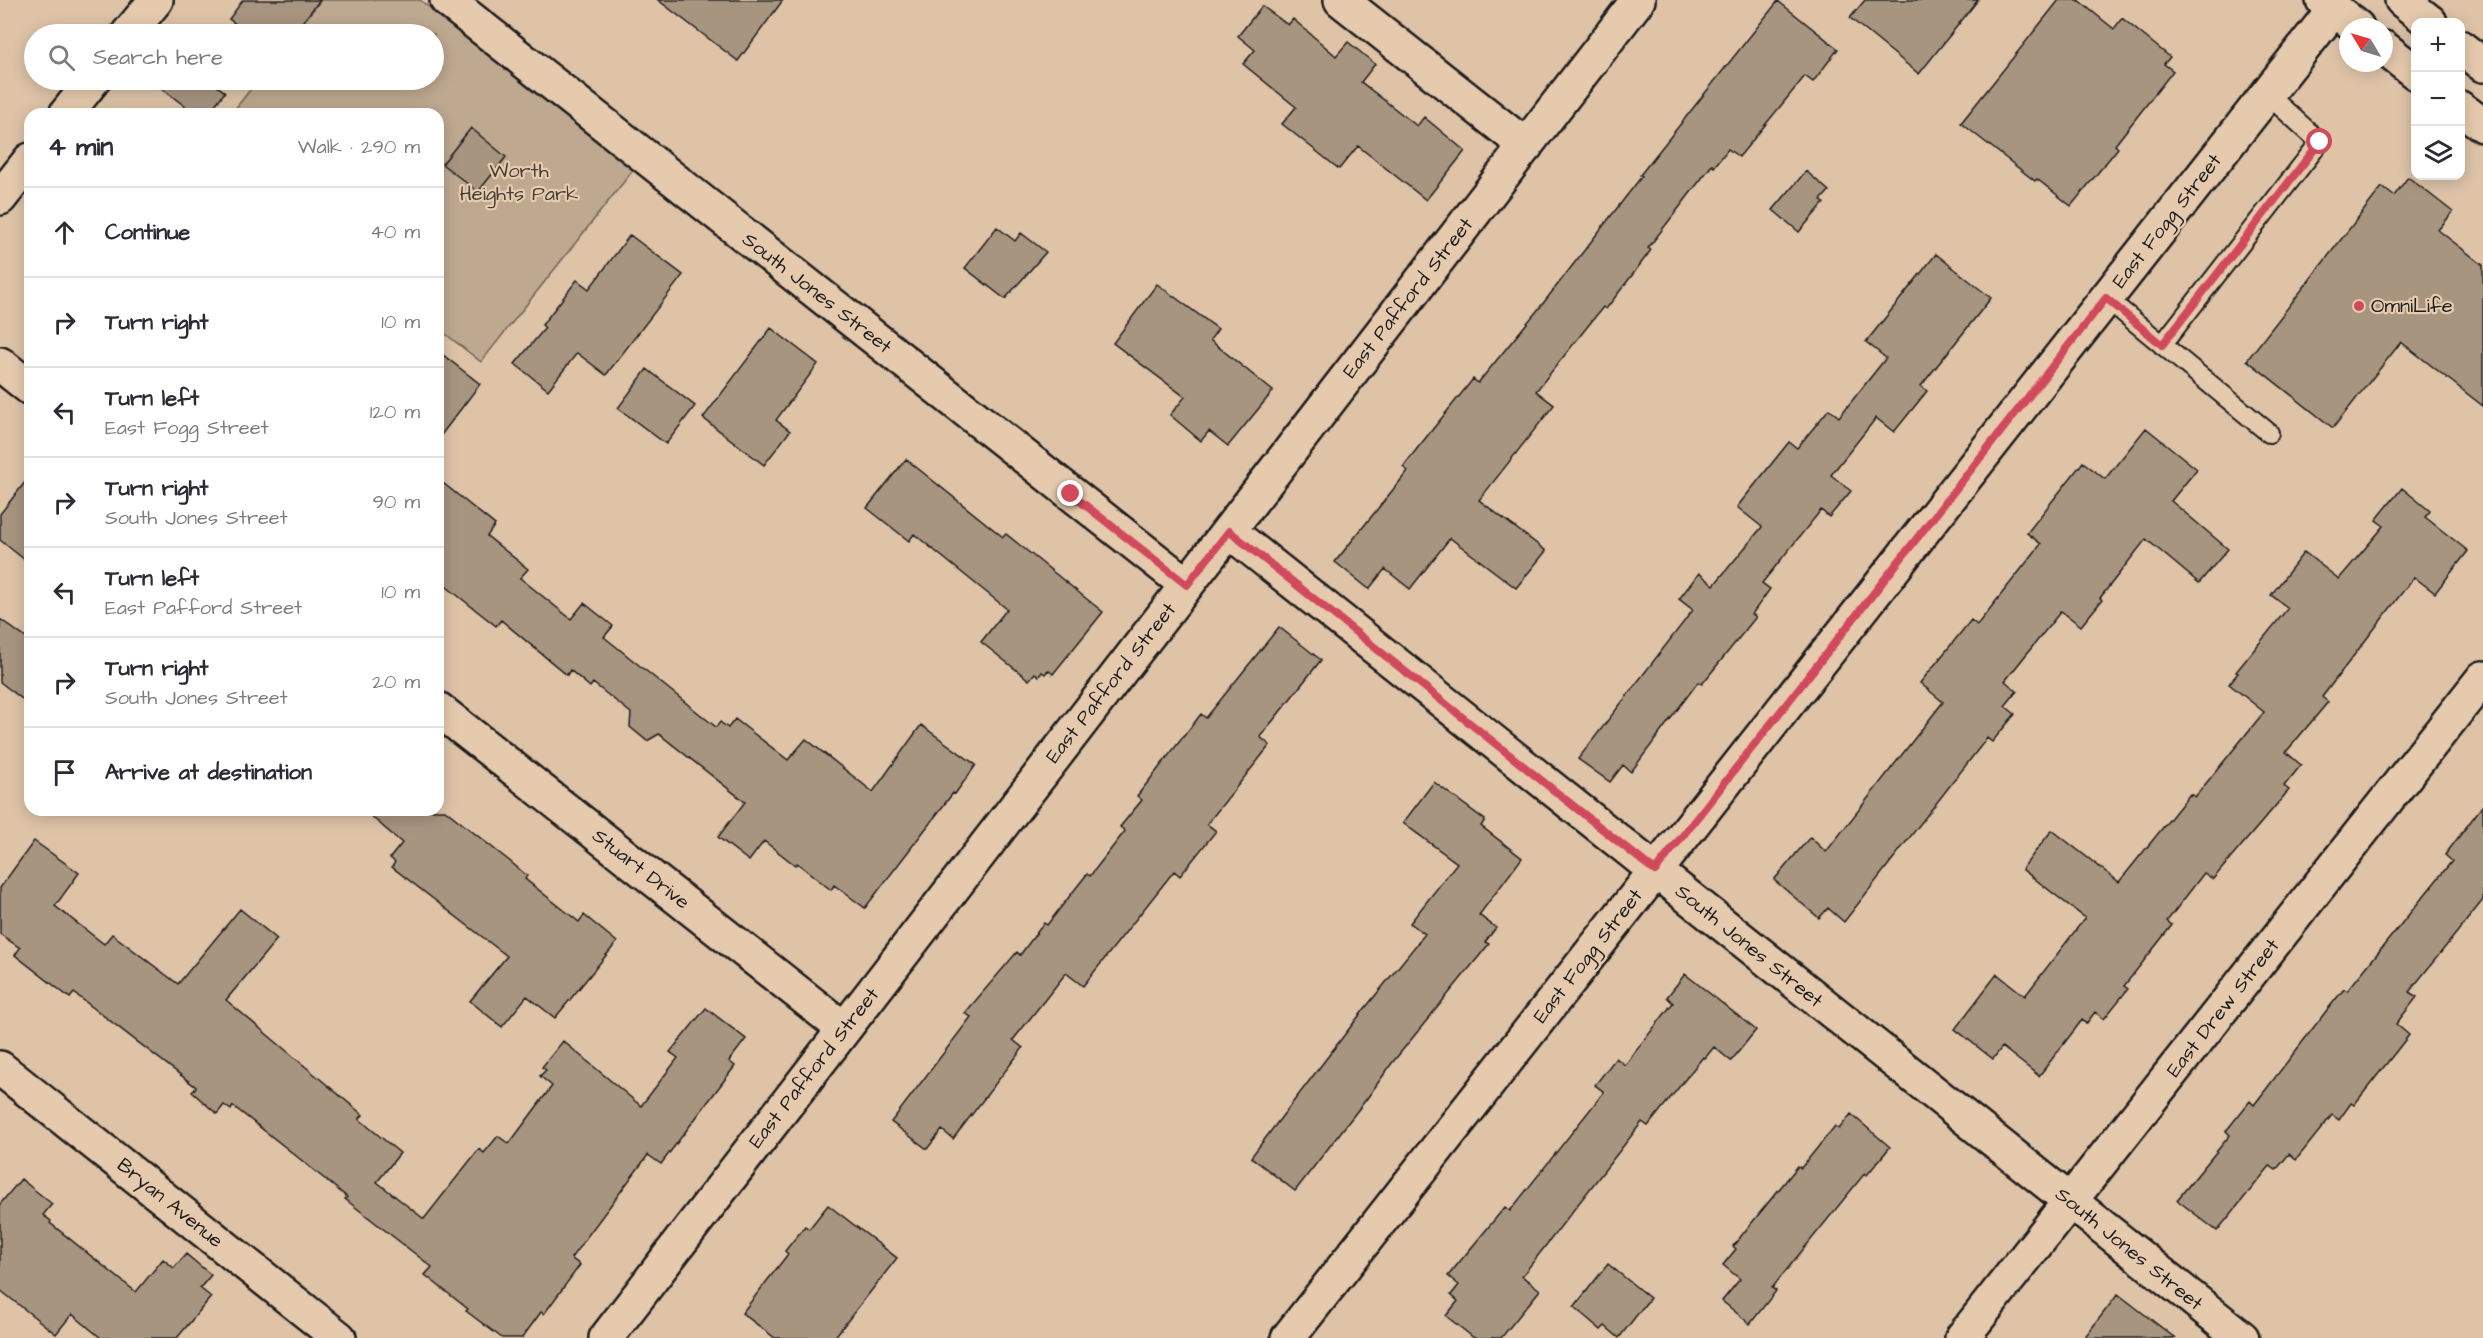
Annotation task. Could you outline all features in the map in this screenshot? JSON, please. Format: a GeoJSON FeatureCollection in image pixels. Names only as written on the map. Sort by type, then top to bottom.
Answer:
{"type":"FeatureCollection","features":[{"type":"Feature","properties":{"kind":"main road"},"geometry":{"type":"LineString","coordinates":[[136,24],[156,0]]}},
{"type":"Feature","properties":{"kind":"main road","name":"South Jones Street"},"geometry":{"type":"LineString","coordinates":[[447,0],[1187,585]]}},
{"type":"Feature","properties":{"kind":"main road"},"geometry":{"type":"LineString","coordinates":[[1341,0],[1526,146]]}},
{"type":"Feature","properties":{"kind":"main road","name":"East Pafford Street"},"geometry":{"type":"LineString","coordinates":[[606,1338],[1638,0]]}},
{"type":"Feature","properties":{"kind":"main road"},"geometry":{"type":"LineString","coordinates":[[2402,0],[2425,18]]}},
{"type":"Feature","properties":{"kind":"main road","name":"East Fogg Street"},"geometry":{"type":"LineString","coordinates":[[1288,1338],[2267,94],[2338,12]]}},
{"type":"Feature","properties":{"kind":"main road"},"geometry":{"type":"LineString","coordinates":[[2465,51],[2483,65]]}},
{"type":"Feature","properties":{"kind":"main road"},"geometry":{"type":"LineString","coordinates":[[2393,55],[2411,69]]}},
{"type":"Feature","properties":{"kind":"main road"},"geometry":{"type":"LineString","coordinates":[[71,108],[85,90]]}},
{"type":"Feature","properties":{"kind":"main road"},"geometry":{"type":"LineString","coordinates":[[2465,112],[2483,125]]}},
{"type":"Feature","properties":{"kind":"main road"},"geometry":{"type":"LineString","coordinates":[[0,198],[24,168]]}},
{"type":"Feature","properties":{"kind":"main road"},"geometry":{"type":"LineString","coordinates":[[0,364],[24,382]]}},
{"type":"Feature","properties":{"kind":"main road","name":"South Jones Street"},"geometry":{"type":"LineString","coordinates":[[1229,531],[2242,1338]]}},
{"type":"Feature","properties":{"kind":"main road","name":"East Drew Street"},"geometry":{"type":"LineString","coordinates":[[1962,1338],[2483,678]]}},
{"type":"Feature","properties":{"kind":"main road","name":"Stuart Drive"},"geometry":{"type":"LineString","coordinates":[[444,714],[844,1029]]}},
{"type":"Feature","properties":{"kind":"main road","name":"Bryan Avenue"},"geometry":{"type":"LineString","coordinates":[[0,1068],[339,1338]]}},
{"type":"Feature","properties":{"kind":"lane"},"geometry":{"type":"LineString","coordinates":[[2162,345],[2320,142],[2267,94]]}},
{"type":"Feature","properties":{"kind":"lane"},"geometry":{"type":"LineString","coordinates":[[2106,298],[2269,434]]}},
{"type":"Feature","properties":{"kind":"green space","name":"Worth Heights Park"},"geometry":{"type":"Polygon","coordinates":[[[321,0],[420,0],[634,169],[481,362],[444,333],[444,108],[236,108],[250,90],[444,90],[444,24],[302,24],[321,0]]]}},
{"type":"Feature","properties":{"kind":"building"},"geometry":{"type":"Polygon","coordinates":[[[243,0],[320,0],[301,24],[236,24],[229,19],[243,0]]]}},
{"type":"Feature","properties":{"kind":"building"},"geometry":{"type":"Polygon","coordinates":[[[658,0],[783,0],[738,61],[658,0]]]}},
{"type":"Feature","properties":{"kind":"building"},"geometry":{"type":"Polygon","coordinates":[[[1865,0],[1978,0],[1919,74],[1850,18],[1865,0]]]}},
{"type":"Feature","properties":{"kind":"building"},"geometry":{"type":"Polygon","coordinates":[[[2059,0],[2078,0],[2114,29],[2122,18],[2170,57],[2164,64],[2173,71],[2115,145],[2118,148],[2071,206],[1961,123],[2059,0]]]}},
{"type":"Feature","properties":{"kind":"building"},"geometry":{"type":"Polygon","coordinates":[[[1778,1],[1838,49],[1813,82],[1805,76],[1739,157],[1728,149],[1714,167],[1712,165],[1648,248],[1651,250],[1606,309],[1603,307],[1536,391],[1554,405],[1479,500],[1546,551],[1516,588],[1450,538],[1410,589],[1385,569],[1369,589],[1335,562],[1408,471],[1403,467],[1416,450],[1473,379],[1478,383],[1541,306],[1642,176],[1640,175],[1778,1]]]}},
{"type":"Feature","properties":{"kind":"building"},"geometry":{"type":"Polygon","coordinates":[[[1262,6],[1288,25],[1293,19],[1336,56],[1348,42],[1375,64],[1361,82],[1417,126],[1424,117],[1465,151],[1426,200],[1358,146],[1339,169],[1282,124],[1296,107],[1243,64],[1255,50],[1238,36],[1262,6]]]}},
{"type":"Feature","properties":{"kind":"building"},"geometry":{"type":"Polygon","coordinates":[[[164,90],[222,90],[225,92],[213,108],[187,108],[164,90]]]}},
{"type":"Feature","properties":{"kind":"building"},"geometry":{"type":"Polygon","coordinates":[[[471,128],[506,157],[478,192],[444,166],[444,162],[471,128]]]}},
{"type":"Feature","properties":{"kind":"building"},"geometry":{"type":"Polygon","coordinates":[[[1806,171],[1829,191],[1821,200],[1824,203],[1799,232],[1773,210],[1806,171]]]}},
{"type":"Feature","properties":{"kind":"building","name":"OmniLife"},"geometry":{"type":"Polygon","coordinates":[[[2408,177],[2453,212],[2438,230],[2483,265],[2483,406],[2401,342],[2333,428],[2247,360],[2382,187],[2394,196],[2408,177]]]}},
{"type":"Feature","properties":{"kind":"building"},"geometry":{"type":"Polygon","coordinates":[[[997,227],[1015,241],[1021,233],[1046,252],[1005,299],[965,268],[997,227]]]}},
{"type":"Feature","properties":{"kind":"building"},"geometry":{"type":"Polygon","coordinates":[[[630,235],[683,275],[606,375],[577,353],[548,390],[515,364],[545,328],[542,325],[577,280],[589,289],[630,235]]]}},
{"type":"Feature","properties":{"kind":"building"},"geometry":{"type":"Polygon","coordinates":[[[1936,254],[1991,298],[1921,386],[1927,391],[1894,432],[1876,418],[1831,475],[1851,491],[1829,517],[1821,510],[1762,583],[1770,589],[1752,614],[1756,617],[1702,684],[1698,682],[1631,772],[1623,765],[1610,782],[1578,759],[1693,610],[1679,599],[1699,573],[1714,585],[1762,527],[1737,507],[1789,442],[1797,448],[1829,409],[1839,417],[1886,358],[1866,342],[1936,254]]]}},
{"type":"Feature","properties":{"kind":"building"},"geometry":{"type":"Polygon","coordinates":[[[1157,284],[1218,329],[1210,340],[1273,391],[1228,446],[1209,431],[1201,441],[1170,415],[1185,397],[1113,343],[1157,284]]]}},
{"type":"Feature","properties":{"kind":"building"},"geometry":{"type":"Polygon","coordinates":[[[771,328],[818,364],[776,420],[790,431],[764,465],[703,418],[771,328]]]}},
{"type":"Feature","properties":{"kind":"building"},"geometry":{"type":"Polygon","coordinates":[[[444,356],[480,384],[444,431],[444,356]]]}},
{"type":"Feature","properties":{"kind":"building"},"geometry":{"type":"Polygon","coordinates":[[[647,369],[695,406],[666,444],[618,408],[647,369]]]}},
{"type":"Feature","properties":{"kind":"building"},"geometry":{"type":"Polygon","coordinates":[[[2146,428],[2197,469],[2171,501],[2228,549],[2199,583],[2146,539],[2081,626],[2061,611],[2005,681],[2017,691],[2005,706],[2015,714],[1992,742],[1987,738],[1844,922],[1828,908],[1819,918],[1774,880],[1810,837],[1826,852],[1943,702],[1920,683],[1971,620],[1977,625],[2041,544],[2027,533],[2083,462],[2105,479],[2146,428]]]}},
{"type":"Feature","properties":{"kind":"building"},"geometry":{"type":"Polygon","coordinates":[[[906,459],[1003,537],[1006,534],[1103,612],[1053,674],[1048,670],[1039,676],[1035,673],[1029,680],[981,642],[1007,609],[914,534],[909,541],[867,508],[906,459]]]}},
{"type":"Feature","properties":{"kind":"building"},"geometry":{"type":"Polygon","coordinates":[[[24,484],[24,559],[0,540],[0,514],[24,484]]]}},
{"type":"Feature","properties":{"kind":"building"},"geometry":{"type":"Polygon","coordinates":[[[444,484],[495,525],[487,536],[528,569],[520,578],[571,619],[584,603],[613,626],[604,637],[716,727],[720,722],[728,728],[735,719],[788,760],[806,739],[873,792],[921,725],[976,765],[865,908],[834,885],[831,890],[764,841],[749,861],[718,837],[745,802],[659,734],[647,741],[630,727],[631,713],[593,683],[590,687],[570,670],[567,675],[501,620],[496,626],[444,585],[444,484]]]}},
{"type":"Feature","properties":{"kind":"building"},"geometry":{"type":"Polygon","coordinates":[[[2402,488],[2430,511],[2425,517],[2468,551],[2435,593],[2414,577],[2322,697],[2328,702],[2286,752],[2301,765],[2284,786],[2289,790],[2213,879],[2204,873],[2167,921],[2172,925],[2124,986],[2128,989],[2104,1019],[2095,1012],[2086,1024],[2082,1020],[2039,1076],[2002,1047],[1993,1059],[1955,1029],[1997,974],[2025,996],[2085,918],[2022,869],[2052,830],[2119,882],[2190,794],[2195,797],[2264,712],[2229,684],[2238,673],[2236,672],[2288,608],[2271,595],[2304,552],[2339,579],[2384,526],[2376,520],[2402,488]]]}},
{"type":"Feature","properties":{"kind":"building"},"geometry":{"type":"Polygon","coordinates":[[[0,619],[24,637],[24,700],[0,682],[0,619]]]}},
{"type":"Feature","properties":{"kind":"building"},"geometry":{"type":"Polygon","coordinates":[[[1279,627],[1321,660],[1260,737],[1270,745],[1207,824],[1216,831],[1180,876],[1174,871],[1083,986],[1066,973],[1013,1040],[1023,1048],[953,1139],[942,1130],[927,1149],[891,1122],[971,1017],[965,1013],[1017,952],[1020,955],[1044,923],[1047,925],[1087,874],[1090,876],[1125,831],[1120,827],[1142,800],[1137,796],[1201,714],[1206,718],[1279,627]]]}},
{"type":"Feature","properties":{"kind":"building"},"geometry":{"type":"Polygon","coordinates":[[[1434,782],[1485,820],[1481,826],[1522,858],[1479,915],[1496,928],[1485,942],[1489,944],[1392,1063],[1295,1191],[1251,1157],[1425,934],[1410,923],[1457,863],[1403,823],[1434,782]]]}},
{"type":"Feature","properties":{"kind":"building"},"geometry":{"type":"Polygon","coordinates":[[[2483,805],[2483,900],[2409,992],[2417,997],[2396,1024],[2409,1035],[2354,1105],[2351,1103],[2339,1120],[2332,1115],[2296,1160],[2289,1154],[2276,1170],[2270,1166],[2217,1231],[2177,1200],[2230,1135],[2226,1131],[2250,1101],[2254,1105],[2344,989],[2347,991],[2452,861],[2445,855],[2483,805]]]}},
{"type":"Feature","properties":{"kind":"building"},"geometry":{"type":"Polygon","coordinates":[[[445,810],[512,863],[527,876],[525,879],[579,922],[584,915],[617,942],[555,1018],[527,996],[502,1027],[470,1001],[507,956],[392,867],[395,862],[390,858],[402,843],[371,816],[444,816],[445,810]]]}},
{"type":"Feature","properties":{"kind":"building"},"geometry":{"type":"Polygon","coordinates":[[[34,841],[79,873],[55,906],[104,944],[112,934],[178,984],[240,909],[277,939],[226,1000],[363,1115],[359,1119],[400,1153],[377,1182],[424,1219],[479,1149],[484,1153],[498,1136],[509,1144],[552,1086],[540,1076],[546,1070],[542,1067],[563,1041],[641,1106],[678,1058],[670,1052],[706,1008],[746,1039],[729,1061],[735,1066],[661,1164],[648,1155],[571,1258],[580,1265],[544,1314],[541,1312],[522,1338],[502,1338],[466,1311],[468,1309],[425,1275],[432,1267],[345,1199],[347,1197],[233,1106],[231,1110],[224,1105],[217,1114],[192,1092],[196,1087],[74,993],[70,998],[15,955],[20,948],[0,934],[0,888],[34,841]]]}},
{"type":"Feature","properties":{"kind":"building"},"geometry":{"type":"Polygon","coordinates":[[[1685,974],[1756,1030],[1731,1061],[1714,1047],[1705,1058],[1703,1057],[1648,1126],[1642,1122],[1522,1276],[1540,1290],[1501,1338],[1474,1338],[1446,1316],[1458,1301],[1451,1295],[1459,1285],[1448,1276],[1505,1207],[1510,1211],[1604,1092],[1595,1085],[1616,1058],[1625,1065],[1673,1003],[1667,997],[1685,974]]]}},
{"type":"Feature","properties":{"kind":"building"},"geometry":{"type":"Polygon","coordinates":[[[1851,1114],[1890,1147],[1867,1175],[1865,1173],[1772,1288],[1776,1291],[1750,1324],[1722,1301],[1740,1279],[1723,1265],[1736,1249],[1733,1246],[1798,1166],[1801,1168],[1835,1126],[1839,1129],[1851,1114]]]}},
{"type":"Feature","properties":{"kind":"building"},"geometry":{"type":"Polygon","coordinates":[[[21,1179],[52,1204],[43,1215],[51,1221],[50,1223],[136,1292],[163,1259],[174,1268],[186,1254],[211,1275],[200,1288],[211,1297],[177,1338],[101,1338],[72,1314],[56,1334],[0,1290],[0,1204],[21,1179]]]}},
{"type":"Feature","properties":{"kind":"building"},"geometry":{"type":"Polygon","coordinates":[[[828,1205],[897,1258],[834,1338],[775,1338],[742,1313],[788,1254],[785,1251],[805,1226],[809,1229],[828,1205]]]}},
{"type":"Feature","properties":{"kind":"building"},"geometry":{"type":"Polygon","coordinates":[[[1608,1264],[1650,1298],[1619,1338],[1605,1326],[1601,1330],[1574,1307],[1608,1264]]]}},
{"type":"Feature","properties":{"kind":"building"},"geometry":{"type":"Polygon","coordinates":[[[2118,1294],[2175,1338],[2084,1338],[2118,1294]]]}},
{"type":"Feature","properties":{"kind":"place","name":"OmniLife"},"geometry":{"type":"Point","coordinates":[2359,306]}},
{"type":"Feature","properties":{"kind":"route"},"geometry":{"type":"LineString","coordinates":[[1071,494],[1187,585],[1229,531],[1655,871],[2106,298],[2162,345],[2320,142]]}}]}
